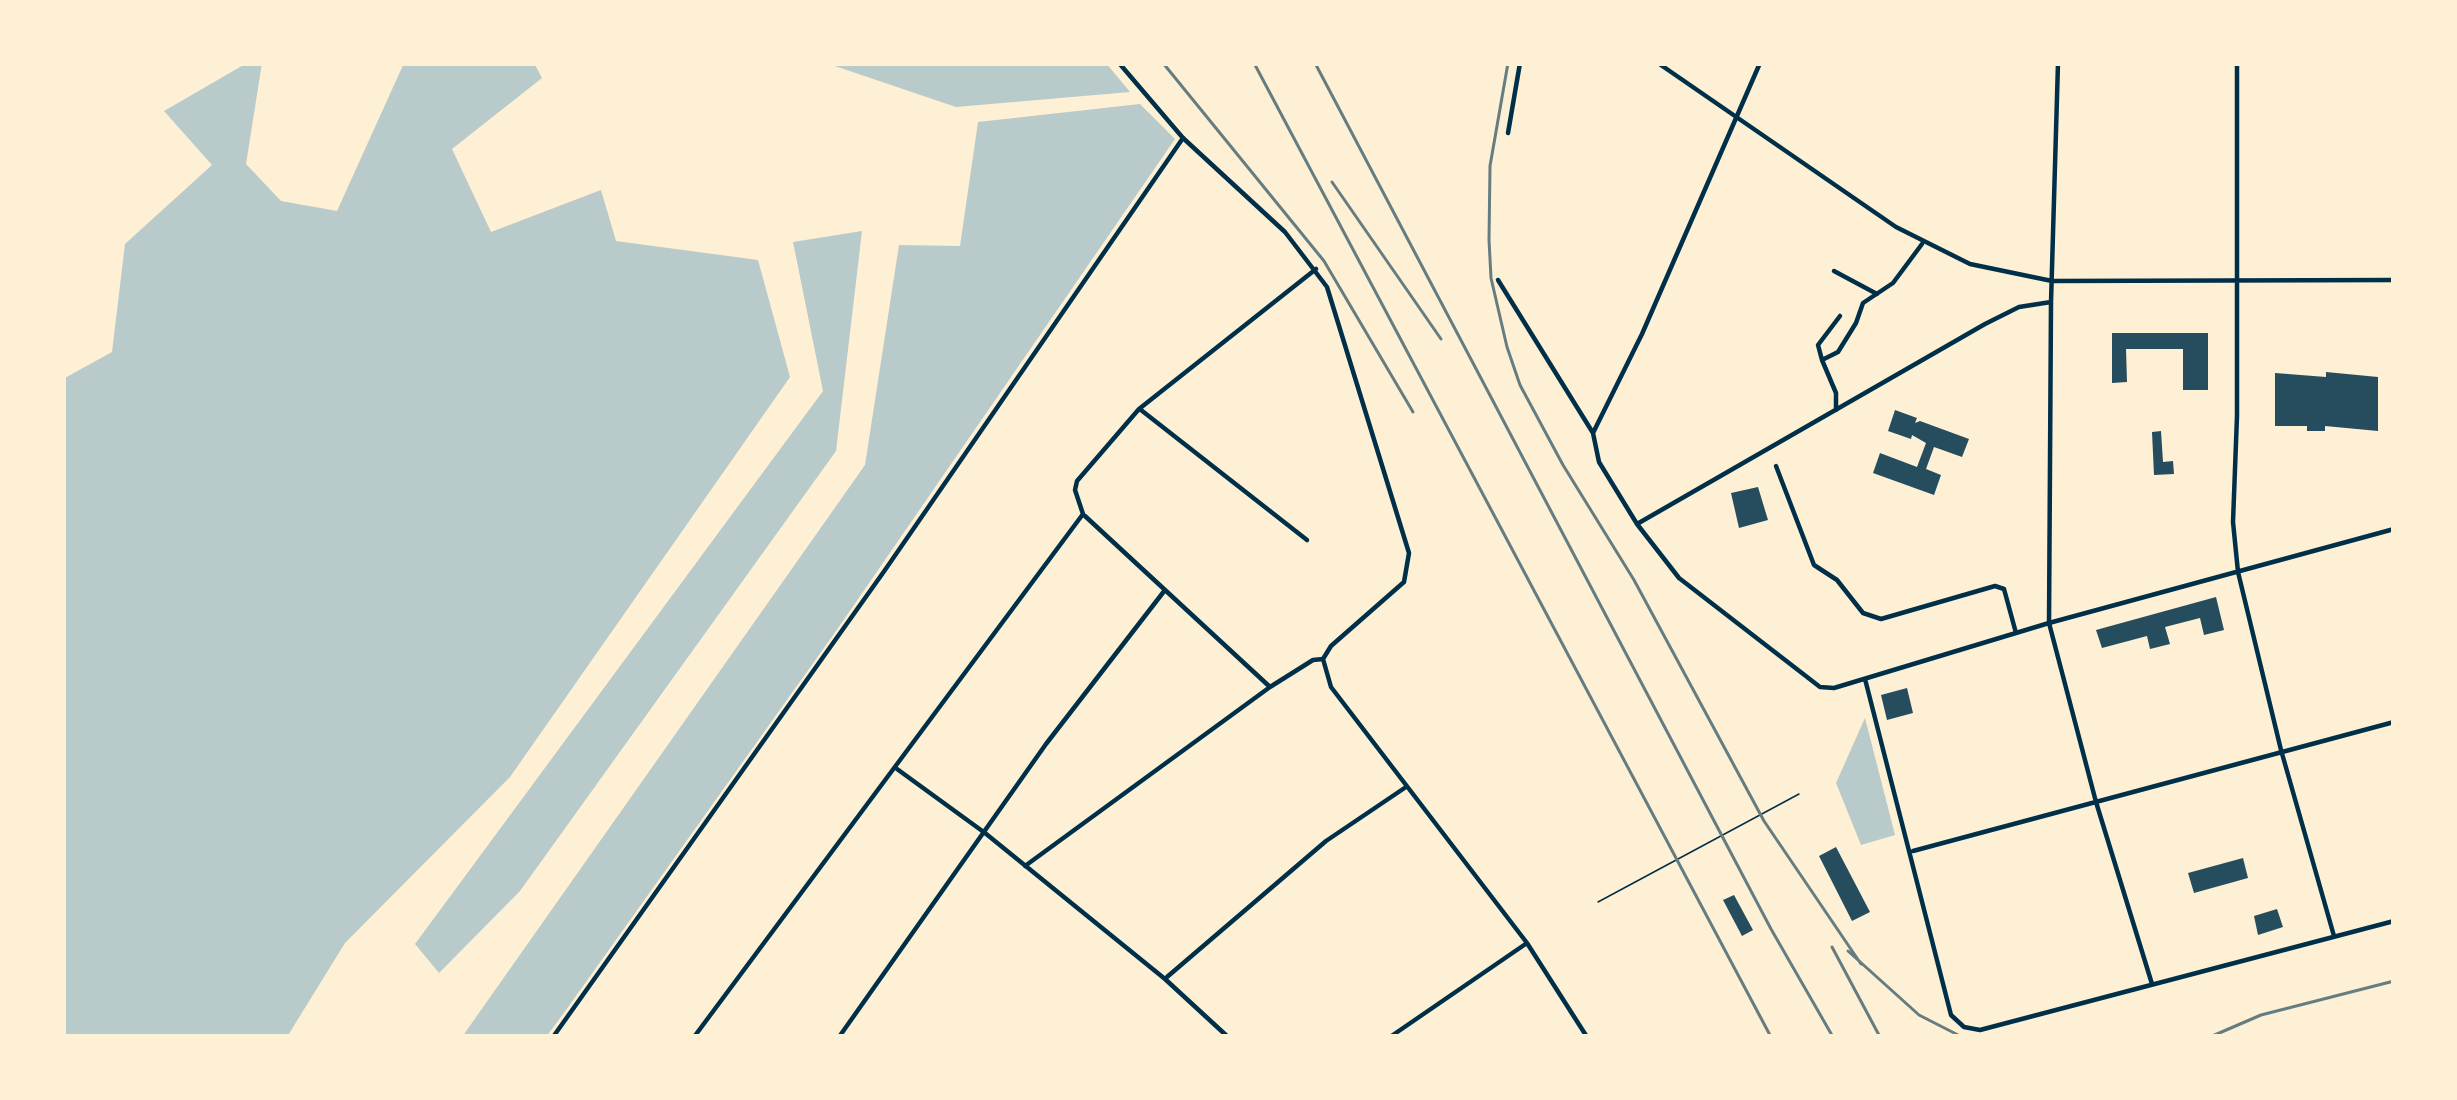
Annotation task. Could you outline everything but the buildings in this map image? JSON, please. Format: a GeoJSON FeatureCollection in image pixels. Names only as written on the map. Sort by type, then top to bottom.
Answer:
{"type":"FeatureCollection","features":[{"type":"Feature","properties":{"kind":"street"},"geometry":{"type":"LineString","coordinates":[[1119,63],[1183,138],[1286,232],[1316,268],[1338,316],[1409,553],[1404,582],[1331,646],[1323,659],[1331,688],[1527,943],[1587,1037]]}},
{"type":"Feature","properties":{"kind":"street"},"geometry":{"type":"LineString","coordinates":[[1508,133],[1520,63]]}},
{"type":"Feature","properties":{"kind":"street"},"geometry":{"type":"LineString","coordinates":[[1658,63],[1922,243],[1970,264],[2052,281],[2394,280]]}},
{"type":"Feature","properties":{"kind":"street"},"geometry":{"type":"LineString","coordinates":[[1593,433],[1642,334],[1760,63]]}},
{"type":"Feature","properties":{"kind":"street"},"geometry":{"type":"LineString","coordinates":[[2058,63],[2049,623],[2096,802],[2152,984]]}},
{"type":"Feature","properties":{"kind":"street"},"geometry":{"type":"LineString","coordinates":[[2236,63],[2233,522],[2238,572],[2281,750],[2335,936]]}},
{"type":"Feature","properties":{"kind":"street"},"geometry":{"type":"LineString","coordinates":[[553,1037],[845,627],[1183,138]]}},
{"type":"Feature","properties":{"kind":"street"},"geometry":{"type":"LineString","coordinates":[[1822,360],[1838,352],[1863,303],[1893,283],[1922,243]]}},
{"type":"Feature","properties":{"kind":"street"},"geometry":{"type":"LineString","coordinates":[[1270,688],[1082,514],[1075,490],[1077,481],[1139,409],[1316,268]]}},
{"type":"Feature","properties":{"kind":"street"},"geometry":{"type":"LineString","coordinates":[[1834,271],[1877,294]]}},
{"type":"Feature","properties":{"kind":"street"},"geometry":{"type":"LineString","coordinates":[[1498,280],[1593,433],[1599,462],[1637,524],[1679,578],[1820,687],[1834,688],[2049,623],[2394,529]]}},
{"type":"Feature","properties":{"kind":"street"},"geometry":{"type":"LineString","coordinates":[[1637,524],[1985,324],[2020,307],[2051,302]]}},
{"type":"Feature","properties":{"kind":"street"},"geometry":{"type":"LineString","coordinates":[[1836,410],[1818,345],[1840,316]]}},
{"type":"Feature","properties":{"kind":"street"},"geometry":{"type":"LineString","coordinates":[[1139,409],[1307,540]]}},
{"type":"Feature","properties":{"kind":"street"},"geometry":{"type":"LineString","coordinates":[[1776,466],[1814,565],[1837,580],[1863,613],[1881,619],[1995,586],[2004,589],[2016,633]]}},
{"type":"Feature","properties":{"kind":"street"},"geometry":{"type":"LineString","coordinates":[[694,1037],[1082,514]]}},
{"type":"Feature","properties":{"kind":"street"},"geometry":{"type":"LineString","coordinates":[[839,1037],[1046,744],[1165,590]]}},
{"type":"Feature","properties":{"kind":"street"},"geometry":{"type":"LineString","coordinates":[[1025,866],[1270,688],[1313,660],[1323,659]]}},
{"type":"Feature","properties":{"kind":"street"},"geometry":{"type":"LineString","coordinates":[[1865,679],[1952,1015],[1964,1028],[1980,1030],[2394,921]]}},
{"type":"Feature","properties":{"kind":"street"},"geometry":{"type":"LineString","coordinates":[[1911,852],[2394,722]]}},
{"type":"Feature","properties":{"kind":"street"},"geometry":{"type":"LineString","coordinates":[[895,768],[985,833],[1165,979],[1228,1037]]}},
{"type":"Feature","properties":{"kind":"street"},"geometry":{"type":"LineString","coordinates":[[1165,979],[1326,841],[1406,787]]}},
{"type":"Feature","properties":{"kind":"street"},"geometry":{"type":"LineString","coordinates":[[1390,1037],[1527,943]]}},
{"type":"Feature","properties":{"kind":"path"},"geometry":{"type":"LineString","coordinates":[[1598,902],[1799,794]]}},
{"type":"Feature","properties":{"kind":"shaded area"},"geometry":{"type":"Polygon","coordinates":[[[247,63],[262,63],[246,164],[281,201],[337,211],[404,63],[534,63],[542,78],[452,149],[491,232],[601,190],[616,241],[758,260],[790,377],[510,777],[345,943],[287,1037],[63,1037],[63,379],[112,352],[125,244],[212,165],[164,111],[247,63]]]}},
{"type":"Feature","properties":{"kind":"shaded area"},"geometry":{"type":"Polygon","coordinates":[[[826,63],[1106,63],[1130,92],[956,107],[826,63]]]}},
{"type":"Feature","properties":{"kind":"shaded area"},"geometry":{"type":"Polygon","coordinates":[[[1140,104],[1175,139],[836,631],[566,1010],[546,1037],[462,1037],[865,465],[899,245],[960,246],[978,122],[1140,104]]]}},
{"type":"Feature","properties":{"kind":"shaded area"},"geometry":{"type":"Polygon","coordinates":[[[862,231],[836,451],[520,891],[439,973],[415,944],[823,391],[793,242],[862,231]]]}},
{"type":"Feature","properties":{"kind":"shaded area"},"geometry":{"type":"Polygon","coordinates":[[[1865,718],[1895,835],[1861,845],[1836,783],[1865,718]]]}},
{"type":"Feature","properties":{"kind":"railway"},"geometry":{"type":"LineString","coordinates":[[1163,63],[1324,261],[1413,412]]}},
{"type":"Feature","properties":{"kind":"railway"},"geometry":{"type":"LineString","coordinates":[[1254,63],[1771,1037]]}},
{"type":"Feature","properties":{"kind":"railway"},"geometry":{"type":"LineString","coordinates":[[1315,63],[1771,929],[1833,1037]]}},
{"type":"Feature","properties":{"kind":"railway"},"geometry":{"type":"LineString","coordinates":[[1508,63],[1490,166],[1489,240],[1491,278],[1520,385],[1634,580],[1764,821],[1861,964]]}},
{"type":"Feature","properties":{"kind":"railway"},"geometry":{"type":"LineString","coordinates":[[1332,182],[1441,339]]}},
{"type":"Feature","properties":{"kind":"railway"},"geometry":{"type":"LineString","coordinates":[[1832,947],[1880,1037]]}},
{"type":"Feature","properties":{"kind":"railway"},"geometry":{"type":"LineString","coordinates":[[1848,951],[1919,1015],[1962,1037]]}},
{"type":"Feature","properties":{"kind":"railway"},"geometry":{"type":"LineString","coordinates":[[2210,1037],[2261,1015],[2394,981]]}}]}
